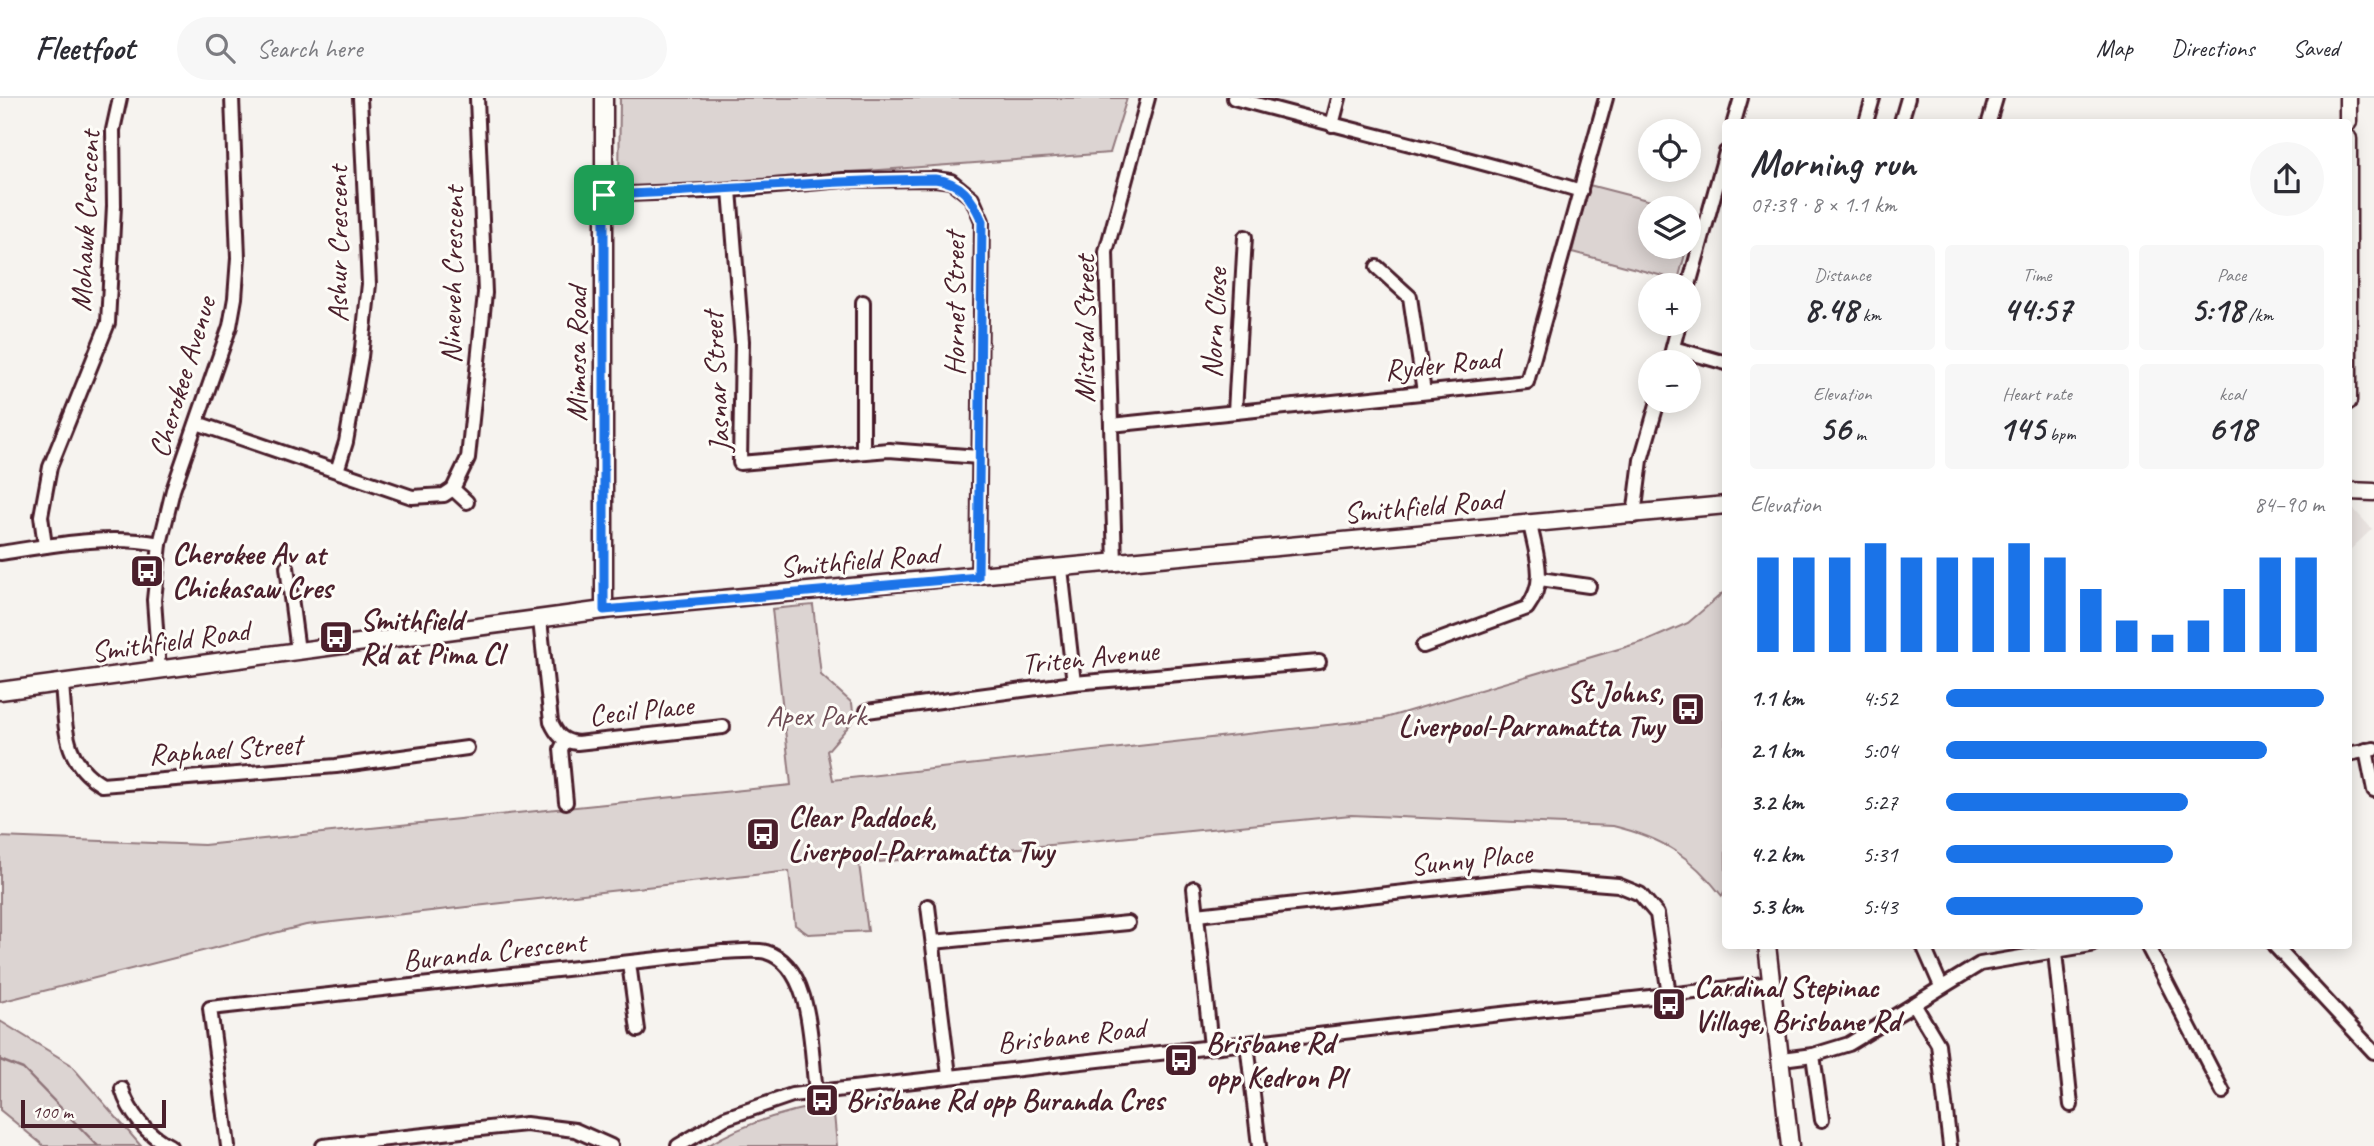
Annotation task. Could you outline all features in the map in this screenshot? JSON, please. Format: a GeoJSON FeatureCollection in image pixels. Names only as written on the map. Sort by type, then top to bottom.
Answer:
{"type":"FeatureCollection","features":[{"type":"Feature","properties":{"kind":"main road","name":"Mimosa Road"},"geometry":{"type":"LineString","coordinates":[[604,98],[604,610]]}},
{"type":"Feature","properties":{"kind":"main road"},"geometry":{"type":"LineString","coordinates":[[2348,98],[2348,119]]}},
{"type":"Feature","properties":{"kind":"main road"},"geometry":{"type":"LineString","coordinates":[[2352,491],[2374,492]]}},
{"type":"Feature","properties":{"kind":"main road","name":"Smithfield Road"},"geometry":{"type":"LineString","coordinates":[[0,691],[604,610],[1634,516],[1722,505]]}},
{"type":"Feature","properties":{"kind":"main road"},"geometry":{"type":"LineString","coordinates":[[1768,949],[1790,1146]]}},
{"type":"Feature","properties":{"kind":"street","name":"Mohawk Crescent"},"geometry":{"type":"LineString","coordinates":[[45,546],[41,516],[50,467],[108,323],[114,206],[113,130],[121,98]]}},
{"type":"Feature","properties":{"kind":"street","name":"Cherokee Avenue"},"geometry":{"type":"LineString","coordinates":[[159,670],[154,609],[160,544],[173,490],[229,326],[235,298],[238,258],[232,98]]}},
{"type":"Feature","properties":{"kind":"street","name":"Ashur Crescent"},"geometry":{"type":"LineString","coordinates":[[337,471],[346,442],[361,357],[369,284],[360,98]]}},
{"type":"Feature","properties":{"kind":"street","name":"Nineveh Crescent"},"geometry":{"type":"LineString","coordinates":[[453,489],[468,458],[485,293],[477,98]]}},
{"type":"Feature","properties":{"kind":"street","name":"Mistral Street"},"geometry":{"type":"LineString","coordinates":[[1115,564],[1106,252],[1148,98]]}},
{"type":"Feature","properties":{"kind":"street"},"geometry":{"type":"LineString","coordinates":[[1234,98],[1332,125],[1475,159],[1580,191]]}},
{"type":"Feature","properties":{"kind":"street"},"geometry":{"type":"LineString","coordinates":[[1332,125],[1339,98]]}},
{"type":"Feature","properties":{"kind":"street","name":"Ryder Road"},"geometry":{"type":"LineString","coordinates":[[1111,425],[1527,382],[1606,98]]}},
{"type":"Feature","properties":{"kind":"street"},"geometry":{"type":"LineString","coordinates":[[1735,119],[1741,98]]}},
{"type":"Feature","properties":{"kind":"street"},"geometry":{"type":"LineString","coordinates":[[1867,119],[1873,98]]}},
{"type":"Feature","properties":{"kind":"street"},"geometry":{"type":"LineString","coordinates":[[1902,119],[1908,98]]}},
{"type":"Feature","properties":{"kind":"street"},"geometry":{"type":"LineString","coordinates":[[1990,119],[1996,98]]}},
{"type":"Feature","properties":{"kind":"street"},"geometry":{"type":"LineString","coordinates":[[1692,273],[1722,166]]}},
{"type":"Feature","properties":{"kind":"street","name":"Hornet Street"},"geometry":{"type":"LineString","coordinates":[[604,195],[730,190],[843,180],[935,179],[951,181],[972,198],[982,221],[978,577]]}},
{"type":"Feature","properties":{"kind":"street","name":"Jasnar Street"},"geometry":{"type":"LineString","coordinates":[[730,190],[741,341],[740,463],[889,450],[979,457]]}},
{"type":"Feature","properties":{"kind":"street","name":"Norn Close"},"geometry":{"type":"LineString","coordinates":[[1235,412],[1245,237]]}},
{"type":"Feature","properties":{"kind":"street"},"geometry":{"type":"LineString","coordinates":[[1377,267],[1410,297],[1424,392]]}},
{"type":"Feature","properties":{"kind":"street"},"geometry":{"type":"LineString","coordinates":[[863,302],[863,452]]}},
{"type":"Feature","properties":{"kind":"street"},"geometry":{"type":"LineString","coordinates":[[1676,336],[1673,348],[1722,362]]}},
{"type":"Feature","properties":{"kind":"street"},"geometry":{"type":"LineString","coordinates":[[1634,516],[1641,460],[1655,413]]}},
{"type":"Feature","properties":{"kind":"street"},"geometry":{"type":"LineString","coordinates":[[197,423],[412,497],[444,495],[453,489],[467,502]]}},
{"type":"Feature","properties":{"kind":"street"},"geometry":{"type":"LineString","coordinates":[[1423,646],[1527,608],[1537,594],[1540,579],[1530,524]]}},
{"type":"Feature","properties":{"kind":"street"},"geometry":{"type":"LineString","coordinates":[[0,553],[104,540],[135,539],[160,544]]}},
{"type":"Feature","properties":{"kind":"street"},"geometry":{"type":"LineString","coordinates":[[287,567],[298,651]]}},
{"type":"Feature","properties":{"kind":"street"},"geometry":{"type":"LineString","coordinates":[[1061,569],[1074,683]]}},
{"type":"Feature","properties":{"kind":"street"},"geometry":{"type":"LineString","coordinates":[[1540,579],[1589,586]]}},
{"type":"Feature","properties":{"kind":"street","name":"Cecil Place"},"geometry":{"type":"LineString","coordinates":[[540,620],[551,722],[555,732],[565,741],[589,741],[723,727]]}},
{"type":"Feature","properties":{"kind":"street","name":"Triten Avenue"},"geometry":{"type":"LineString","coordinates":[[867,711],[1074,683],[1320,662]]}},
{"type":"Feature","properties":{"kind":"street","name":"Raphael Street"},"geometry":{"type":"LineString","coordinates":[[62,684],[69,749],[84,774],[102,785],[336,766],[467,748]]}},
{"type":"Feature","properties":{"kind":"street"},"geometry":{"type":"LineString","coordinates":[[565,741],[561,749],[566,802]]}},
{"type":"Feature","properties":{"kind":"street"},"geometry":{"type":"LineString","coordinates":[[2352,753],[2370,749],[2374,790]]}},
{"type":"Feature","properties":{"kind":"street","name":"Sunny Place"},"geometry":{"type":"LineString","coordinates":[[1197,915],[1531,878],[1618,885],[1640,894],[1657,914],[1669,995]]}},
{"type":"Feature","properties":{"kind":"street"},"geometry":{"type":"LineString","coordinates":[[1194,888],[1211,1046]]}},
{"type":"Feature","properties":{"kind":"street"},"geometry":{"type":"LineString","coordinates":[[928,906],[949,1075]]}},
{"type":"Feature","properties":{"kind":"street"},"geometry":{"type":"LineString","coordinates":[[933,942],[1128,923]]}},
{"type":"Feature","properties":{"kind":"street"},"geometry":{"type":"LineString","coordinates":[[1925,949],[1941,986]]}},
{"type":"Feature","properties":{"kind":"street"},"geometry":{"type":"LineString","coordinates":[[1782,1059],[1813,1055],[1849,1044],[1941,986],[1987,961],[2070,949]]}},
{"type":"Feature","properties":{"kind":"street"},"geometry":{"type":"LineString","coordinates":[[2149,949],[2223,1092]]}},
{"type":"Feature","properties":{"kind":"street"},"geometry":{"type":"LineString","coordinates":[[2278,949],[2374,1052]]}},
{"type":"Feature","properties":{"kind":"street","name":"Buranda Crescent"},"geometry":{"type":"LineString","coordinates":[[228,1146],[210,1008],[744,952],[765,952],[783,961],[794,971],[803,991],[816,1091]]}},
{"type":"Feature","properties":{"kind":"street"},"geometry":{"type":"LineString","coordinates":[[2055,952],[2071,1105]]}},
{"type":"Feature","properties":{"kind":"street"},"geometry":{"type":"LineString","coordinates":[[629,963],[638,1030]]}},
{"type":"Feature","properties":{"kind":"street","name":"Brisbane Road"},"geometry":{"type":"LineString","coordinates":[[678,1146],[709,1126],[748,1108],[781,1097],[816,1091],[1773,983]]}},
{"type":"Feature","properties":{"kind":"street"},"geometry":{"type":"LineString","coordinates":[[1914,1004],[1938,1044],[1950,1146]]}},
{"type":"Feature","properties":{"kind":"street"},"geometry":{"type":"LineString","coordinates":[[1247,1043],[1259,1146]]}},
{"type":"Feature","properties":{"kind":"street"},"geometry":{"type":"LineString","coordinates":[[1813,1055],[1822,1120]]}},
{"type":"Feature","properties":{"kind":"street"},"geometry":{"type":"LineString","coordinates":[[122,1089],[126,1105],[140,1123],[170,1146]]}},
{"type":"Feature","properties":{"kind":"street"},"geometry":{"type":"LineString","coordinates":[[324,1146],[448,1140],[526,1124],[575,1130],[611,1146]]}},
{"type":"Feature","properties":{"kind":"shaded area"},"geometry":{"type":"Polygon","coordinates":[[[2352,507],[2372,529],[2352,548],[2352,507]]]}},
{"type":"Feature","properties":{"kind":"green space"},"geometry":{"type":"Polygon","coordinates":[[[620,98],[1127,98],[1110,153],[637,188],[619,186],[620,98]]]}},
{"type":"Feature","properties":{"kind":"green space"},"geometry":{"type":"Polygon","coordinates":[[[1589,185],[1638,198],[1638,259],[1684,259],[1680,273],[1652,273],[1572,252],[1589,185]]]}},
{"type":"Feature","properties":{"kind":"green space","name":"Apex Park"},"geometry":{"type":"Polygon","coordinates":[[[1722,594],[1722,896],[1699,870],[1675,850],[1647,836],[1613,826],[1351,815],[859,864],[868,931],[808,934],[795,925],[789,871],[306,925],[0,1002],[0,837],[204,845],[791,785],[772,609],[813,605],[821,675],[852,703],[854,720],[827,751],[833,780],[1382,719],[1649,640],[1688,623],[1722,594]]]}},
{"type":"Feature","properties":{"kind":"green space"},"geometry":{"type":"Polygon","coordinates":[[[0,1021],[70,1064],[141,1146],[44,1146],[0,1110],[0,1021]]]}},
{"type":"Feature","properties":{"kind":"green space"},"geometry":{"type":"Polygon","coordinates":[[[833,1103],[837,1146],[707,1146],[768,1118],[833,1103]]]}},
{"type":"Feature","properties":{"kind":"waterway"},"geometry":{"type":"LineString","coordinates":[[0,1060],[23,1069],[98,1146]]}},
{"type":"Feature","properties":{"kind":"place","name":"Cherokee Av at Chickasaw Cres"},"geometry":{"type":"Point","coordinates":[147,571]}},
{"type":"Feature","properties":{"kind":"place","name":"Smithfield Rd at Pima Cl"},"geometry":{"type":"Point","coordinates":[336,637]}},
{"type":"Feature","properties":{"kind":"place","name":"St Johns, Liverpool-Parramatta Twy"},"geometry":{"type":"Point","coordinates":[1688,709]}},
{"type":"Feature","properties":{"kind":"place","name":"Clear Paddock, Liverpool-Parramatta Twy"},"geometry":{"type":"Point","coordinates":[763,834]}},
{"type":"Feature","properties":{"kind":"place","name":"Cardinal Stepinac Village, Brisbane Rd"},"geometry":{"type":"Point","coordinates":[1669,1004]}},
{"type":"Feature","properties":{"kind":"place","name":"Brisbane Rd opp Kedron Pl"},"geometry":{"type":"Point","coordinates":[1181,1060]}},
{"type":"Feature","properties":{"kind":"place","name":"Brisbane Rd opp Buranda Cres"},"geometry":{"type":"Point","coordinates":[822,1100]}},
{"type":"Feature","properties":{"kind":"route"},"geometry":{"type":"LineString","coordinates":[[935,179],[951,181],[972,198],[982,221],[983,284],[978,577],[604,610],[604,195],[730,190],[843,180],[935,179]]}}]}
